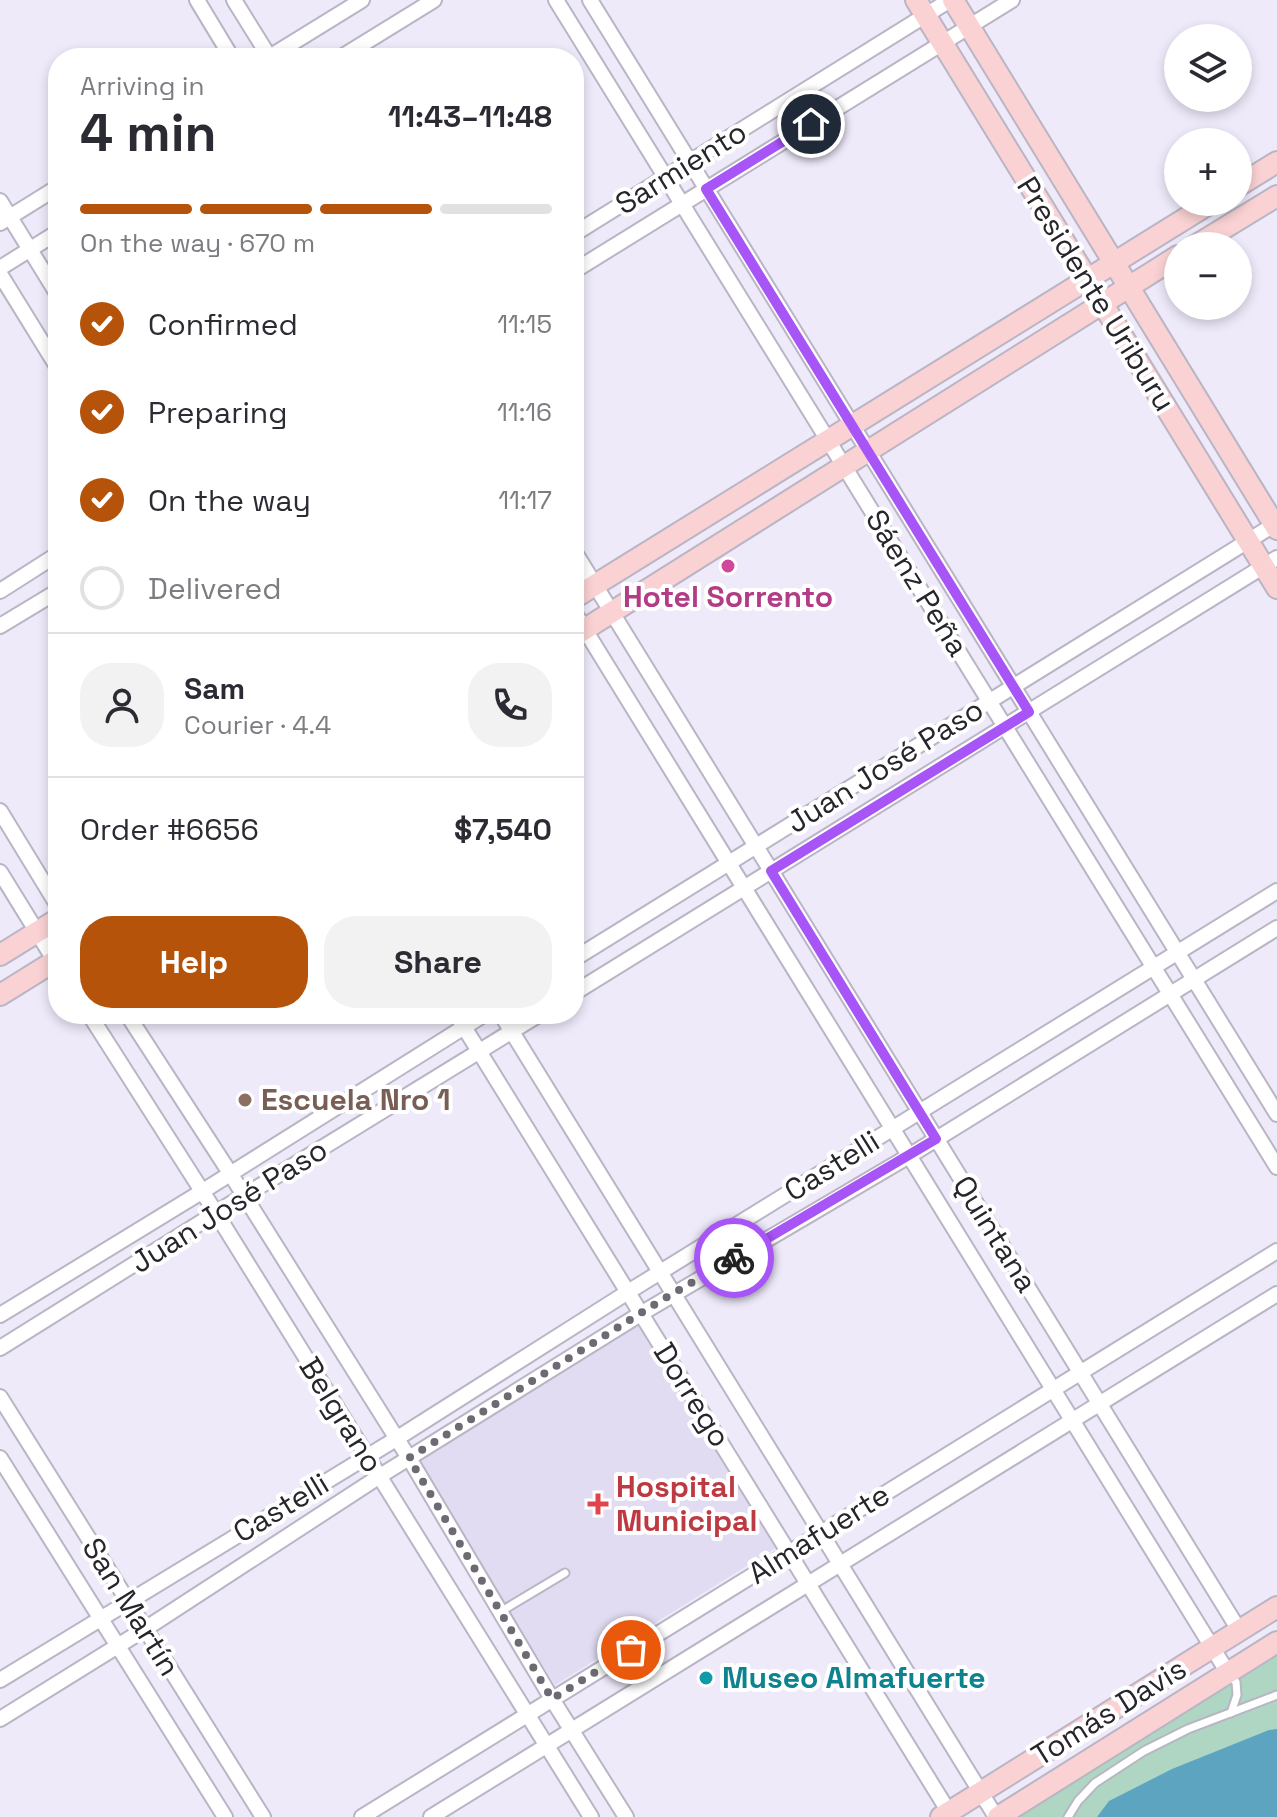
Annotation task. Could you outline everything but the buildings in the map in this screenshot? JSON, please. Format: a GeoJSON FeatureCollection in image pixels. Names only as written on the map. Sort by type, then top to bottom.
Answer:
{"type":"FeatureCollection","features":[{"type":"Feature","properties":{"kind":"street"},"geometry":{"type":"LineString","coordinates":[[197,0],[226,48]]}},
{"type":"Feature","properties":{"kind":"street"},"geometry":{"type":"LineString","coordinates":[[234,0],[263,48]]}},
{"type":"Feature","properties":{"kind":"street"},"geometry":{"type":"LineString","coordinates":[[285,48],[362,0]]}},
{"type":"Feature","properties":{"kind":"street"},"geometry":{"type":"LineString","coordinates":[[356,48],[434,0]]}},
{"type":"Feature","properties":{"kind":"street","name":"Sáenz Peña"},"geometry":{"type":"LineString","coordinates":[[556,0],[1277,1167]]}},
{"type":"Feature","properties":{"kind":"street","name":"Sáenz Peña"},"geometry":{"type":"LineString","coordinates":[[590,0],[1277,1114]]}},
{"type":"Feature","properties":{"kind":"street","name":"Sarmiento"},"geometry":{"type":"LineString","coordinates":[[584,228],[690,162],[920,8],[951,0]]}},
{"type":"Feature","properties":{"kind":"street","name":"Presidente Uriburu"},"geometry":{"type":"LineString","coordinates":[[951,0],[1276,526]]}},
{"type":"Feature","properties":{"kind":"street","name":"Sarmiento"},"geometry":{"type":"LineString","coordinates":[[584,265],[1012,0]]}},
{"type":"Feature","properties":{"kind":"street","name":"Presidente Uriburu"},"geometry":{"type":"LineString","coordinates":[[920,8],[1248,541],[1270,562],[1277,588]]}},
{"type":"Feature","properties":{"kind":"street"},"geometry":{"type":"LineString","coordinates":[[1252,177],[1277,162]]}},
{"type":"Feature","properties":{"kind":"street"},"geometry":{"type":"LineString","coordinates":[[5,220],[48,193]]}},
{"type":"Feature","properties":{"kind":"street"},"geometry":{"type":"LineString","coordinates":[[1218,232],[1277,196]]}},
{"type":"Feature","properties":{"kind":"street"},"geometry":{"type":"LineString","coordinates":[[0,201],[5,220],[30,249],[48,279]]}},
{"type":"Feature","properties":{"kind":"street"},"geometry":{"type":"LineString","coordinates":[[584,592],[1190,216]]}},
{"type":"Feature","properties":{"kind":"street"},"geometry":{"type":"LineString","coordinates":[[0,268],[48,238]]}},
{"type":"Feature","properties":{"kind":"street"},"geometry":{"type":"LineString","coordinates":[[584,623],[612,612],[1164,265]]}},
{"type":"Feature","properties":{"kind":"street"},"geometry":{"type":"LineString","coordinates":[[0,274],[48,352]]}},
{"type":"Feature","properties":{"kind":"street","name":"Juan José Paso"},"geometry":{"type":"LineString","coordinates":[[584,953],[1276,526]]}},
{"type":"Feature","properties":{"kind":"street"},"geometry":{"type":"LineString","coordinates":[[0,591],[48,560]]}},
{"type":"Feature","properties":{"kind":"street","name":"Juan José Paso"},"geometry":{"type":"LineString","coordinates":[[584,987],[1270,562]]}},
{"type":"Feature","properties":{"kind":"street","name":"Quintana"},"geometry":{"type":"LineString","coordinates":[[584,567],[1239,1630]]}},
{"type":"Feature","properties":{"kind":"street"},"geometry":{"type":"LineString","coordinates":[[0,626],[48,597]]}},
{"type":"Feature","properties":{"kind":"street","name":"Quintana"},"geometry":{"type":"LineString","coordinates":[[584,637],[729,863],[1228,1673]]}},
{"type":"Feature","properties":{"kind":"street"},"geometry":{"type":"LineString","coordinates":[[0,811],[48,890]]}},
{"type":"Feature","properties":{"kind":"street"},"geometry":{"type":"LineString","coordinates":[[0,872],[48,948]]}},
{"type":"Feature","properties":{"kind":"street","name":"Castelli"},"geometry":{"type":"LineString","coordinates":[[0,1680],[396,1439],[1277,891]]}},
{"type":"Feature","properties":{"kind":"street"},"geometry":{"type":"LineString","coordinates":[[0,955],[48,925]]}},
{"type":"Feature","properties":{"kind":"street","name":"Castelli"},"geometry":{"type":"LineString","coordinates":[[0,1719],[642,1313],[909,1156],[1277,928]]}},
{"type":"Feature","properties":{"kind":"street"},"geometry":{"type":"LineString","coordinates":[[0,995],[48,967]]}},
{"type":"Feature","properties":{"kind":"street","name":"Belgrano"},"geometry":{"type":"LineString","coordinates":[[95,1024],[203,1191],[591,1817]]}},
{"type":"Feature","properties":{"kind":"street","name":"Belgrano"},"geometry":{"type":"LineString","coordinates":[[133,1024],[245,1195],[409,1458],[626,1817]]}},
{"type":"Feature","properties":{"kind":"street","name":"Juan José Paso"},"geometry":{"type":"LineString","coordinates":[[0,1315],[203,1191],[454,1024]]}},
{"type":"Feature","properties":{"kind":"street","name":"Dorrego"},"geometry":{"type":"LineString","coordinates":[[462,1024],[947,1815]]}},
{"type":"Feature","properties":{"kind":"street","name":"Dorrego"},"geometry":{"type":"LineString","coordinates":[[507,1024],[997,1817]]}},
{"type":"Feature","properties":{"kind":"street","name":"Juan José Paso"},"geometry":{"type":"LineString","coordinates":[[0,1348],[524,1024]]}},
{"type":"Feature","properties":{"kind":"street","name":"Almafuerte"},"geometry":{"type":"LineString","coordinates":[[362,1817],[1277,1251]]}},
{"type":"Feature","properties":{"kind":"street","name":"Almafuerte"},"geometry":{"type":"LineString","coordinates":[[431,1817],[1277,1294]]}},
{"type":"Feature","properties":{"kind":"street","name":"San Martín"},"geometry":{"type":"LineString","coordinates":[[0,1397],[263,1817]]}},
{"type":"Feature","properties":{"kind":"street","name":"San Martín"},"geometry":{"type":"LineString","coordinates":[[0,1458],[225,1817]]}},
{"type":"Feature","properties":{"kind":"street","name":"Tomás Davis"},"geometry":{"type":"LineString","coordinates":[[947,1815],[1277,1607]]}},
{"type":"Feature","properties":{"kind":"street","name":"Tomás Davis"},"geometry":{"type":"LineString","coordinates":[[997,1817],[1277,1642]]}},
{"type":"Feature","properties":{"kind":"lane"},"geometry":{"type":"LineString","coordinates":[[500,1612],[565,1573]]}},
{"type":"Feature","properties":{"kind":"lane"},"geometry":{"type":"LineString","coordinates":[[1228,1673],[1236,1682],[1237,1695],[1231,1713]]}},
{"type":"Feature","properties":{"kind":"lane"},"geometry":{"type":"LineString","coordinates":[[1068,1817],[1095,1783],[1144,1751],[1188,1729],[1277,1695]]}},
{"type":"Feature","properties":{"kind":"shaded area","name":"Hospital Municipal"},"geometry":{"type":"Polygon","coordinates":[[[638,1324],[779,1546],[555,1685],[417,1462],[638,1324]]]}},
{"type":"Feature","properties":{"kind":"green space"},"geometry":{"type":"Polygon","coordinates":[[[1277,1654],[1277,1817],[1015,1817],[1277,1654]]]}},
{"type":"Feature","properties":{"kind":"water"},"geometry":{"type":"Polygon","coordinates":[[[1277,1729],[1277,1817],[1097,1817],[1109,1801],[1172,1769],[1277,1729]]]}},
{"type":"Feature","properties":{"kind":"way so far"},"geometry":{"type":"LineString","coordinates":[[631,1650],[552,1699],[409,1458],[734,1258]]}},
{"type":"Feature","properties":{"kind":"place","name":"Hotel Sorrento"},"geometry":{"type":"Point","coordinates":[728,566]}},
{"type":"Feature","properties":{"kind":"place","name":"Escuela Nro 1"},"geometry":{"type":"Point","coordinates":[245,1100]}},
{"type":"Feature","properties":{"kind":"place","name":"Hospital Municipal"},"geometry":{"type":"Point","coordinates":[598,1504]}},
{"type":"Feature","properties":{"kind":"place","name":"Museo Almafuerte"},"geometry":{"type":"Point","coordinates":[706,1678]}},
{"type":"Feature","properties":{"kind":"route"},"geometry":{"type":"LineString","coordinates":[[734,1258],[936,1139],[771,871],[1029,712],[706,189],[811,124]]}}]}
